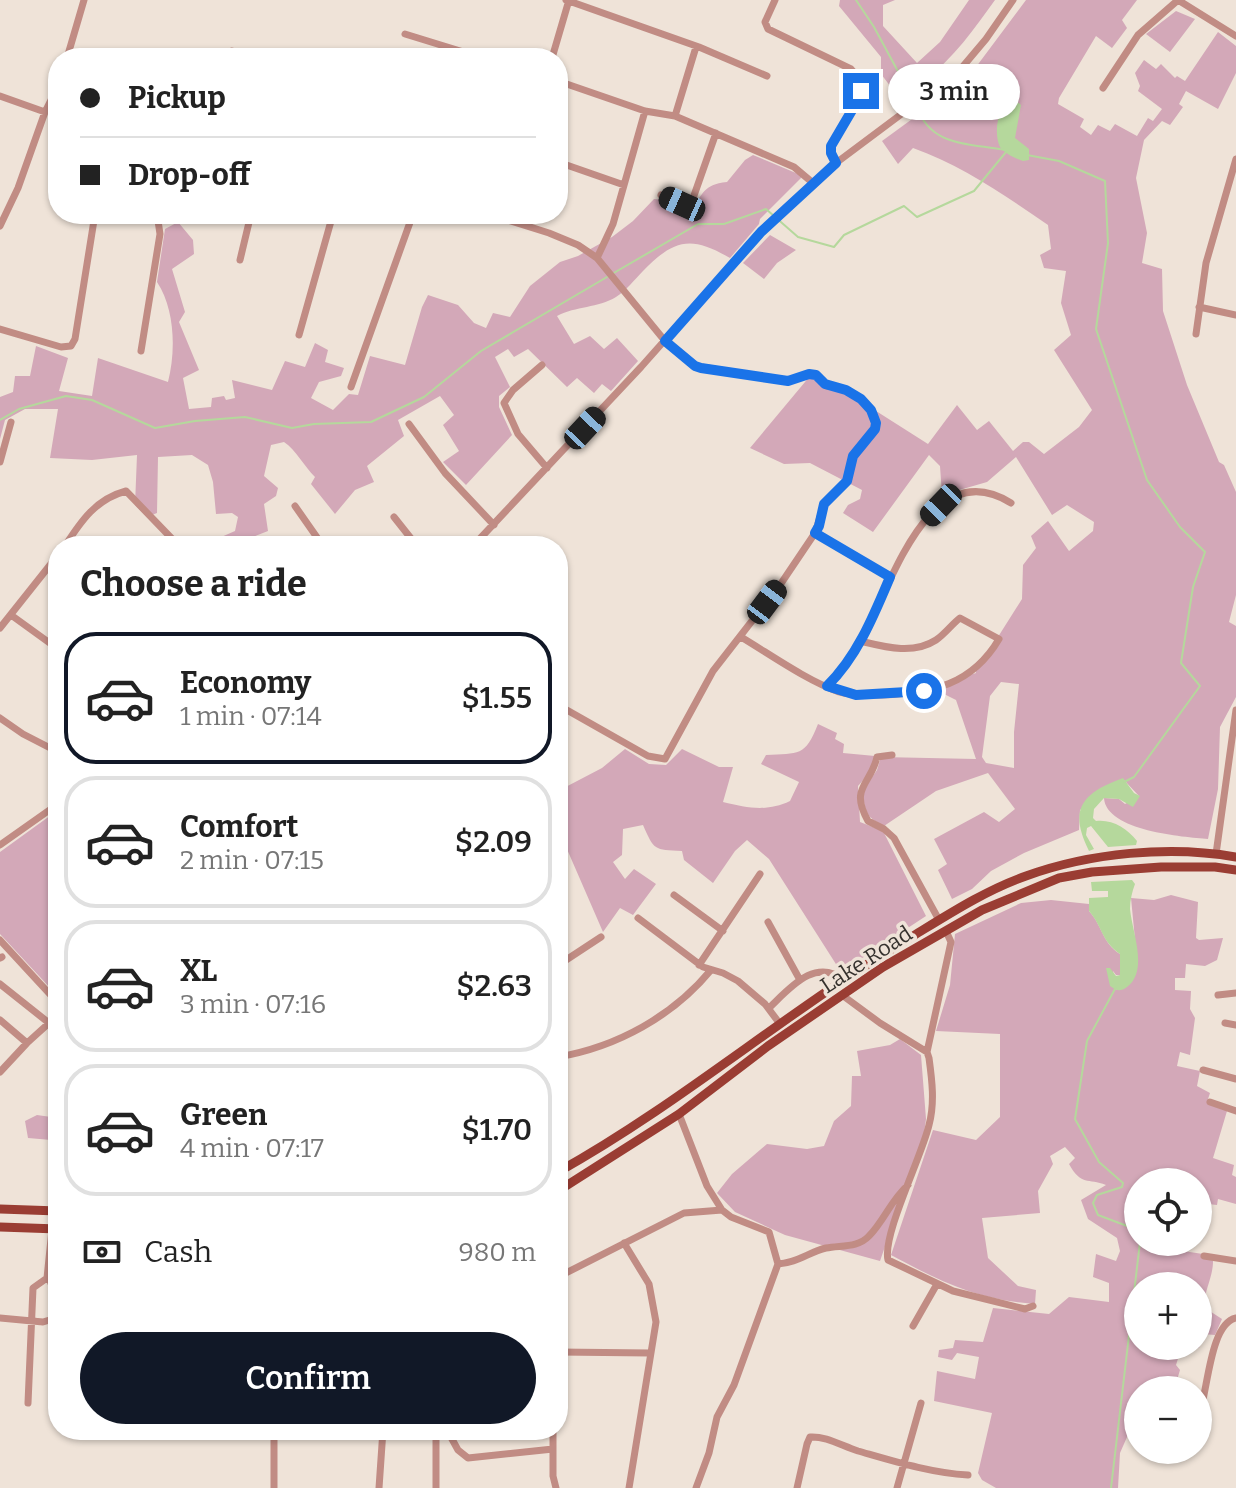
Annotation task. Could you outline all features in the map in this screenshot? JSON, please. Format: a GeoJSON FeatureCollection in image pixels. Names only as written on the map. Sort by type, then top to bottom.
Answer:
{"type":"FeatureCollection","features":[{"type":"Feature","properties":{"kind":"main road","name":"Lake Road"},"geometry":{"type":"LineString","coordinates":[[568,1166],[676,1096],[844,980],[939,920],[1023,877],[1092,859],[1135,855],[1216,854],[1236,857]]}},
{"type":"Feature","properties":{"kind":"main road","name":"Lake Road"},"geometry":{"type":"LineString","coordinates":[[568,1185],[679,1114],[768,1046],[883,967],[982,910],[1059,878],[1092,872],[1133,868],[1215,867],[1236,870]]}},
{"type":"Feature","properties":{"kind":"main road"},"geometry":{"type":"LineString","coordinates":[[0,1209],[48,1211]]}},
{"type":"Feature","properties":{"kind":"main road"},"geometry":{"type":"LineString","coordinates":[[0,1227],[48,1229]]}},
{"type":"Feature","properties":{"kind":"street"},"geometry":{"type":"LineString","coordinates":[[70,48],[84,0]]}},
{"type":"Feature","properties":{"kind":"street"},"geometry":{"type":"LineString","coordinates":[[555,48],[568,0],[767,76]]}},
{"type":"Feature","properties":{"kind":"street"},"geometry":{"type":"LineString","coordinates":[[775,0],[765,22],[768,29],[851,69],[860,79],[858,100],[830,148],[836,163]]}},
{"type":"Feature","properties":{"kind":"street"},"geometry":{"type":"LineString","coordinates":[[483,536],[665,341],[761,232],[836,163],[959,71],[1013,0]]}},
{"type":"Feature","properties":{"kind":"street"},"geometry":{"type":"LineString","coordinates":[[1103,88],[1138,35],[1178,0],[1236,36]]}},
{"type":"Feature","properties":{"kind":"street"},"geometry":{"type":"LineString","coordinates":[[405,34],[450,48]]}},
{"type":"Feature","properties":{"kind":"street"},"geometry":{"type":"LineString","coordinates":[[675,116],[696,47]]}},
{"type":"Feature","properties":{"kind":"street"},"geometry":{"type":"LineString","coordinates":[[568,84],[645,111],[675,116],[794,167],[813,183]]}},
{"type":"Feature","properties":{"kind":"street"},"geometry":{"type":"LineString","coordinates":[[0,96],[45,112]]}},
{"type":"Feature","properties":{"kind":"street"},"geometry":{"type":"LineString","coordinates":[[0,226],[48,108]]}},
{"type":"Feature","properties":{"kind":"street"},"geometry":{"type":"LineString","coordinates":[[597,258],[613,224],[645,111]]}},
{"type":"Feature","properties":{"kind":"street"},"geometry":{"type":"LineString","coordinates":[[661,195],[682,204],[691,204],[716,133]]}},
{"type":"Feature","properties":{"kind":"street"},"geometry":{"type":"LineString","coordinates":[[1196,334],[1206,263],[1236,159]]}},
{"type":"Feature","properties":{"kind":"street"},"geometry":{"type":"LineString","coordinates":[[568,165],[624,185]]}},
{"type":"Feature","properties":{"kind":"street"},"geometry":{"type":"LineString","coordinates":[[0,329],[61,347],[71,346],[75,339],[93,224]]}},
{"type":"Feature","properties":{"kind":"street"},"geometry":{"type":"LineString","coordinates":[[141,351],[160,234],[158,224]]}},
{"type":"Feature","properties":{"kind":"street"},"geometry":{"type":"LineString","coordinates":[[240,260],[249,224]]}},
{"type":"Feature","properties":{"kind":"street"},"geometry":{"type":"LineString","coordinates":[[299,335],[330,224]]}},
{"type":"Feature","properties":{"kind":"street"},"geometry":{"type":"LineString","coordinates":[[351,387],[409,224]]}},
{"type":"Feature","properties":{"kind":"street"},"geometry":{"type":"LineString","coordinates":[[522,224],[578,245],[597,258],[665,341],[698,367],[788,381],[813,375],[820,377],[825,384],[846,390],[866,404],[876,426],[853,456],[847,481],[824,504],[815,533],[706,682],[665,759],[648,756],[568,711]]}},
{"type":"Feature","properties":{"kind":"street"},"geometry":{"type":"LineString","coordinates":[[1199,307],[1236,315]]}},
{"type":"Feature","properties":{"kind":"street"},"geometry":{"type":"LineString","coordinates":[[542,365],[513,390],[504,403],[518,434],[547,468]]}},
{"type":"Feature","properties":{"kind":"street"},"geometry":{"type":"LineString","coordinates":[[0,462],[11,422]]}},
{"type":"Feature","properties":{"kind":"street"},"geometry":{"type":"LineString","coordinates":[[409,424],[445,473],[494,525]]}},
{"type":"Feature","properties":{"kind":"street"},"geometry":{"type":"LineString","coordinates":[[827,686],[860,641],[890,577],[915,536],[946,500],[971,490],[981,490],[1011,503]]}},
{"type":"Feature","properties":{"kind":"street"},"geometry":{"type":"LineString","coordinates":[[71,536],[98,503],[126,491],[169,536]]}},
{"type":"Feature","properties":{"kind":"street"},"geometry":{"type":"LineString","coordinates":[[295,506],[316,536]]}},
{"type":"Feature","properties":{"kind":"street"},"geometry":{"type":"LineString","coordinates":[[394,517],[409,536]]}},
{"type":"Feature","properties":{"kind":"street"},"geometry":{"type":"LineString","coordinates":[[815,533],[890,577]]}},
{"type":"Feature","properties":{"kind":"street"},"geometry":{"type":"LineString","coordinates":[[0,628],[48,568]]}},
{"type":"Feature","properties":{"kind":"street"},"geometry":{"type":"LineString","coordinates":[[11,615],[48,642]]}},
{"type":"Feature","properties":{"kind":"street"},"geometry":{"type":"LineString","coordinates":[[741,637],[827,686],[856,695],[935,690],[966,675],[999,639],[960,618],[935,640],[916,648],[898,649],[860,641]]}},
{"type":"Feature","properties":{"kind":"street"},"geometry":{"type":"LineString","coordinates":[[1216,854],[1236,710]]}},
{"type":"Feature","properties":{"kind":"street"},"geometry":{"type":"LineString","coordinates":[[0,718],[48,747]]}},
{"type":"Feature","properties":{"kind":"street"},"geometry":{"type":"LineString","coordinates":[[892,755],[877,757],[876,768],[861,787],[863,811],[868,821],[894,838],[939,920]]}},
{"type":"Feature","properties":{"kind":"street"},"geometry":{"type":"LineString","coordinates":[[0,845],[48,811]]}},
{"type":"Feature","properties":{"kind":"street"},"geometry":{"type":"LineString","coordinates":[[699,965],[760,874]]}},
{"type":"Feature","properties":{"kind":"street"},"geometry":{"type":"LineString","coordinates":[[674,895],[723,931]]}},
{"type":"Feature","properties":{"kind":"street"},"geometry":{"type":"LineString","coordinates":[[638,918],[699,965],[738,981],[769,1008],[780,1024]]}},
{"type":"Feature","properties":{"kind":"street"},"geometry":{"type":"LineString","coordinates":[[768,922],[800,980]]}},
{"type":"Feature","properties":{"kind":"street"},"geometry":{"type":"LineString","coordinates":[[946,931],[951,942],[927,1052],[932,1085],[931,1116],[887,1258],[937,1284],[1000,1304],[1025,1309],[1033,1306]]}},
{"type":"Feature","properties":{"kind":"street"},"geometry":{"type":"LineString","coordinates":[[568,957],[601,937]]}},
{"type":"Feature","properties":{"kind":"street"},"geometry":{"type":"LineString","coordinates":[[0,940],[48,992]]}},
{"type":"Feature","properties":{"kind":"street"},"geometry":{"type":"LineString","coordinates":[[568,1054],[614,1041],[652,1022],[682,1000],[711,970]]}},
{"type":"Feature","properties":{"kind":"street"},"geometry":{"type":"LineString","coordinates":[[769,1008],[811,973],[831,971],[844,980]]}},
{"type":"Feature","properties":{"kind":"street"},"geometry":{"type":"LineString","coordinates":[[0,984],[48,1022]]}},
{"type":"Feature","properties":{"kind":"street"},"geometry":{"type":"LineString","coordinates":[[1218,995],[1236,993]]}},
{"type":"Feature","properties":{"kind":"street"},"geometry":{"type":"LineString","coordinates":[[842,995],[927,1052]]}},
{"type":"Feature","properties":{"kind":"street"},"geometry":{"type":"LineString","coordinates":[[0,1020],[27,1043]]}},
{"type":"Feature","properties":{"kind":"street"},"geometry":{"type":"LineString","coordinates":[[1225,1023],[1236,1025]]}},
{"type":"Feature","properties":{"kind":"street"},"geometry":{"type":"LineString","coordinates":[[0,1072],[48,1024]]}},
{"type":"Feature","properties":{"kind":"street"},"geometry":{"type":"LineString","coordinates":[[1203,1070],[1236,1079]]}},
{"type":"Feature","properties":{"kind":"street"},"geometry":{"type":"LineString","coordinates":[[1210,1102],[1236,1111]]}},
{"type":"Feature","properties":{"kind":"street"},"geometry":{"type":"LineString","coordinates":[[679,1114],[707,1186],[722,1210],[731,1217],[769,1232],[778,1264],[737,1377],[716,1422],[696,1488]]}},
{"type":"Feature","properties":{"kind":"street"},"geometry":{"type":"LineString","coordinates":[[778,1264],[797,1262],[828,1248],[863,1242],[895,1197],[909,1184]]}},
{"type":"Feature","properties":{"kind":"street"},"geometry":{"type":"LineString","coordinates":[[568,1269],[684,1213],[722,1210]]}},
{"type":"Feature","properties":{"kind":"street"},"geometry":{"type":"LineString","coordinates":[[624,1243],[642,1270],[653,1295],[656,1322],[629,1488]]}},
{"type":"Feature","properties":{"kind":"street"},"geometry":{"type":"LineString","coordinates":[[1204,1256],[1236,1261]]}},
{"type":"Feature","properties":{"kind":"street"},"geometry":{"type":"LineString","coordinates":[[28,1403],[33,1288],[48,1280]]}},
{"type":"Feature","properties":{"kind":"street"},"geometry":{"type":"LineString","coordinates":[[913,1326],[937,1284]]}},
{"type":"Feature","properties":{"kind":"street"},"geometry":{"type":"LineString","coordinates":[[0,1318],[48,1321]]}},
{"type":"Feature","properties":{"kind":"street"},"geometry":{"type":"LineString","coordinates":[[1208,1376],[1217,1336],[1225,1323],[1236,1318]]}},
{"type":"Feature","properties":{"kind":"street"},"geometry":{"type":"LineString","coordinates":[[568,1352],[650,1353]]}},
{"type":"Feature","properties":{"kind":"street"},"geometry":{"type":"LineString","coordinates":[[897,1488],[921,1403]]}},
{"type":"Feature","properties":{"kind":"street"},"geometry":{"type":"LineString","coordinates":[[797,1488],[810,1437],[819,1436],[906,1464],[968,1475]]}},
{"type":"Feature","properties":{"kind":"street"},"geometry":{"type":"LineString","coordinates":[[274,1440],[274,1488]]}},
{"type":"Feature","properties":{"kind":"street"},"geometry":{"type":"LineString","coordinates":[[379,1488],[382,1440]]}},
{"type":"Feature","properties":{"kind":"street"},"geometry":{"type":"LineString","coordinates":[[436,1440],[436,1488]]}},
{"type":"Feature","properties":{"kind":"street"},"geometry":{"type":"LineString","coordinates":[[452,1440],[468,1458],[553,1449]]}},
{"type":"Feature","properties":{"kind":"street"},"geometry":{"type":"LineString","coordinates":[[553,1440],[556,1488]]}},
{"type":"Feature","properties":{"kind":"shaded area"},"geometry":{"type":"Polygon","coordinates":[[[840,0],[895,0],[883,5],[883,26],[917,63],[940,42],[969,0],[995,0],[945,63],[922,82],[897,95],[881,74],[881,57],[839,6],[840,0]]]}},
{"type":"Feature","properties":{"kind":"shaded area"},"geometry":{"type":"Polygon","coordinates":[[[1026,0],[1137,0],[1122,20],[1127,28],[1112,48],[1096,36],[1058,104],[1084,119],[1080,127],[1091,135],[1098,125],[1110,131],[1115,124],[1137,136],[1148,118],[1153,121],[1162,109],[1138,91],[1140,86],[1135,73],[1144,60],[1156,69],[1161,64],[1175,78],[1177,76],[1185,81],[1218,32],[1236,46],[1236,73],[1218,109],[1186,91],[1179,104],[1183,107],[1170,125],[1162,121],[1144,140],[1136,178],[1147,233],[1142,263],[1162,269],[1163,311],[1187,385],[1219,462],[1224,465],[1236,492],[1236,595],[1229,622],[1236,626],[1236,697],[1220,727],[1218,789],[1208,839],[1148,830],[1118,818],[1108,809],[1104,798],[1119,799],[1125,804],[1139,796],[1123,779],[1080,810],[1079,830],[1024,853],[991,871],[972,889],[952,899],[938,870],[947,864],[934,839],[984,812],[999,822],[1015,809],[988,773],[936,791],[884,826],[867,813],[862,792],[877,770],[881,757],[976,759],[956,700],[944,694],[946,689],[957,680],[976,673],[974,665],[991,648],[1022,599],[1023,565],[1036,548],[1031,536],[1048,521],[1069,551],[1093,531],[1094,522],[1067,505],[1052,515],[1016,457],[987,482],[942,495],[940,466],[929,455],[873,532],[843,513],[848,505],[860,499],[862,490],[810,463],[784,464],[750,448],[810,376],[821,376],[928,444],[957,405],[977,430],[989,421],[1013,451],[1023,442],[1029,442],[1044,454],[1079,427],[1092,410],[1054,350],[1071,335],[1061,303],[1066,271],[1044,268],[1040,255],[1051,249],[1048,225],[983,182],[931,155],[913,148],[898,164],[882,141],[941,98],[951,111],[959,108],[970,85],[983,74],[976,67],[1026,0]],[[1001,682],[990,696],[982,757],[986,763],[1014,768],[1019,684],[1001,682]]]}},
{"type":"Feature","properties":{"kind":"shaded area"},"geometry":{"type":"Polygon","coordinates":[[[1176,11],[1195,19],[1170,52],[1146,34],[1176,11]]]}},
{"type":"Feature","properties":{"kind":"shaded area"},"geometry":{"type":"Polygon","coordinates":[[[1012,97],[1021,105],[1015,138],[1029,149],[1029,160],[1023,161],[1007,154],[998,141],[1000,112],[1012,97]]]}},
{"type":"Feature","properties":{"kind":"shaded area"},"geometry":{"type":"Polygon","coordinates":[[[753,155],[803,176],[760,219],[730,258],[694,244],[674,247],[654,260],[616,297],[557,316],[574,344],[590,336],[604,349],[617,338],[638,361],[611,391],[602,384],[594,393],[577,378],[567,387],[528,349],[514,357],[508,349],[495,357],[510,387],[499,396],[499,407],[512,435],[466,485],[443,462],[459,451],[443,425],[454,415],[440,396],[398,420],[404,436],[367,466],[374,482],[355,490],[335,514],[311,484],[315,477],[292,449],[284,442],[271,445],[264,476],[278,488],[276,496],[264,504],[268,531],[256,536],[224,536],[235,531],[238,517],[232,513],[216,514],[208,465],[192,455],[158,457],[157,513],[147,517],[135,505],[137,455],[92,460],[50,458],[58,409],[25,409],[5,420],[0,439],[0,397],[13,392],[15,376],[30,376],[36,346],[68,358],[59,391],[92,396],[98,358],[168,382],[172,330],[167,305],[157,282],[165,229],[174,224],[180,224],[193,240],[194,254],[172,269],[185,312],[179,322],[199,370],[183,378],[189,409],[211,407],[212,398],[235,398],[232,380],[272,390],[285,361],[305,367],[315,343],[328,350],[325,362],[344,368],[341,376],[319,382],[311,398],[333,410],[349,394],[358,395],[370,356],[405,365],[428,295],[458,305],[474,323],[486,328],[493,313],[510,317],[530,286],[560,262],[612,237],[654,199],[690,210],[705,191],[713,185],[727,182],[753,155]]]}},
{"type":"Feature","properties":{"kind":"shaded area"},"geometry":{"type":"Polygon","coordinates":[[[770,235],[796,250],[777,263],[764,279],[743,263],[770,235]]]}},
{"type":"Feature","properties":{"kind":"shaded area"},"geometry":{"type":"Polygon","coordinates":[[[818,724],[837,733],[835,739],[844,744],[843,753],[875,756],[873,769],[858,786],[860,822],[883,831],[926,916],[841,972],[769,859],[747,840],[735,851],[713,883],[684,860],[682,851],[656,847],[643,825],[623,829],[622,855],[613,862],[625,879],[634,869],[656,884],[633,915],[620,908],[603,932],[568,852],[568,786],[602,768],[625,749],[649,764],[666,765],[682,749],[719,767],[733,767],[723,802],[773,807],[790,801],[799,782],[761,764],[766,755],[794,753],[805,748],[818,724]]]}},
{"type":"Feature","properties":{"kind":"shaded area"},"geometry":{"type":"Polygon","coordinates":[[[1123,778],[1140,796],[1133,807],[1119,799],[1104,798],[1094,809],[1093,818],[1124,828],[1137,841],[1136,845],[1108,847],[1091,826],[1087,828],[1086,835],[1094,849],[1089,851],[1080,824],[1083,804],[1097,790],[1123,778]]]}},
{"type":"Feature","properties":{"kind":"shaded area"},"geometry":{"type":"Polygon","coordinates":[[[48,817],[48,986],[0,934],[0,852],[48,817]]]}},
{"type":"Feature","properties":{"kind":"shaded area"},"geometry":{"type":"Polygon","coordinates":[[[1132,880],[1135,884],[1130,909],[1138,950],[1137,971],[1127,987],[1118,990],[1110,986],[1106,968],[1110,968],[1116,976],[1120,975],[1120,954],[1109,944],[1089,911],[1089,898],[1108,897],[1108,891],[1092,891],[1091,882],[1132,880]]]}},
{"type":"Feature","properties":{"kind":"shaded area"},"geometry":{"type":"Polygon","coordinates":[[[1171,895],[1198,902],[1196,938],[1223,938],[1217,960],[1205,966],[1186,964],[1185,978],[1175,978],[1175,990],[1191,991],[1190,1009],[1195,1018],[1190,1055],[1180,1052],[1177,1066],[1200,1071],[1197,1086],[1210,1093],[1207,1102],[1227,1111],[1213,1158],[1234,1165],[1232,1175],[1236,1177],[1236,1204],[1218,1199],[1217,1205],[1212,1204],[1212,1168],[1124,1168],[1124,1256],[1206,1256],[1213,1261],[1211,1272],[1124,1272],[1124,1360],[1178,1360],[1178,1376],[1124,1376],[1124,1444],[1120,1453],[1118,1488],[996,1488],[982,1480],[978,1473],[992,1413],[934,1401],[937,1371],[975,1379],[979,1357],[957,1353],[952,1360],[938,1357],[939,1350],[953,1348],[955,1340],[983,1342],[993,1308],[1049,1314],[1069,1297],[1109,1302],[1109,1283],[1093,1277],[1096,1254],[1116,1261],[1120,1251],[1117,1238],[1088,1219],[1081,1200],[1106,1185],[1077,1176],[1069,1164],[1075,1158],[1065,1147],[1050,1156],[1053,1164],[1038,1191],[1040,1213],[982,1218],[988,1258],[1018,1286],[1036,1290],[1035,1304],[995,1298],[960,1288],[891,1255],[933,1130],[976,1140],[1000,1117],[1000,1034],[936,1031],[950,985],[955,934],[1021,903],[1051,900],[1089,904],[1089,911],[1106,940],[1120,954],[1120,975],[1113,971],[1116,990],[1136,950],[1131,898],[1154,900],[1171,895]]]}},
{"type":"Feature","properties":{"kind":"shaded area"},"geometry":{"type":"Polygon","coordinates":[[[900,1039],[921,1055],[926,1119],[924,1134],[880,1261],[785,1235],[735,1212],[717,1193],[732,1174],[767,1144],[807,1149],[824,1146],[834,1121],[851,1106],[852,1076],[861,1076],[857,1051],[890,1045],[900,1039]]]}},
{"type":"Feature","properties":{"kind":"shaded area"},"geometry":{"type":"Polygon","coordinates":[[[37,1115],[48,1117],[48,1140],[28,1138],[25,1121],[37,1115]]]}},
{"type":"Feature","properties":{"kind":"shaded area"},"geometry":{"type":"Polygon","coordinates":[[[1212,1313],[1222,1319],[1215,1335],[1212,1335],[1212,1313]]]}},
{"type":"Feature","properties":{"kind":"waterway"},"geometry":{"type":"LineString","coordinates":[[856,0],[914,101]]}},
{"type":"Feature","properties":{"kind":"waterway"},"geometry":{"type":"LineString","coordinates":[[917,107],[931,130],[941,136],[965,144],[1005,150]]}},
{"type":"Feature","properties":{"kind":"waterway"},"geometry":{"type":"LineString","coordinates":[[612,274],[698,224],[724,224],[766,209],[798,237],[834,247],[844,235],[904,206],[917,217],[974,191],[1006,152]]}},
{"type":"Feature","properties":{"kind":"waterway"},"geometry":{"type":"LineString","coordinates":[[1027,155],[1059,161],[1105,181],[1108,243],[1096,329],[1147,480],[1180,527],[1205,552],[1193,587],[1181,663],[1200,686],[1134,777],[1124,782]]}},
{"type":"Feature","properties":{"kind":"waterway"},"geometry":{"type":"LineString","coordinates":[[0,420],[19,409],[66,396],[92,400],[155,428],[245,417],[292,428],[371,422],[424,397],[481,351],[607,277]]}},
{"type":"Feature","properties":{"kind":"waterway"},"geometry":{"type":"LineString","coordinates":[[1116,987],[1087,1041],[1075,1119],[1099,1162],[1123,1183],[1122,1187],[1097,1195],[1093,1203],[1098,1215],[1124,1225]]}},
{"type":"Feature","properties":{"kind":"waterway"},"geometry":{"type":"LineString","coordinates":[[1111,1488],[1138,1256]]}},
{"type":"Feature","properties":{"kind":"route"},"geometry":{"type":"LineString","coordinates":[[861,91],[831,146],[836,163],[761,232],[665,341],[701,368],[724,369],[758,378],[788,381],[809,374],[816,375],[827,386],[838,387],[861,399],[871,410],[875,429],[853,456],[847,481],[824,504],[815,533],[890,577],[860,641],[827,686],[856,695],[924,691]]}}]}
